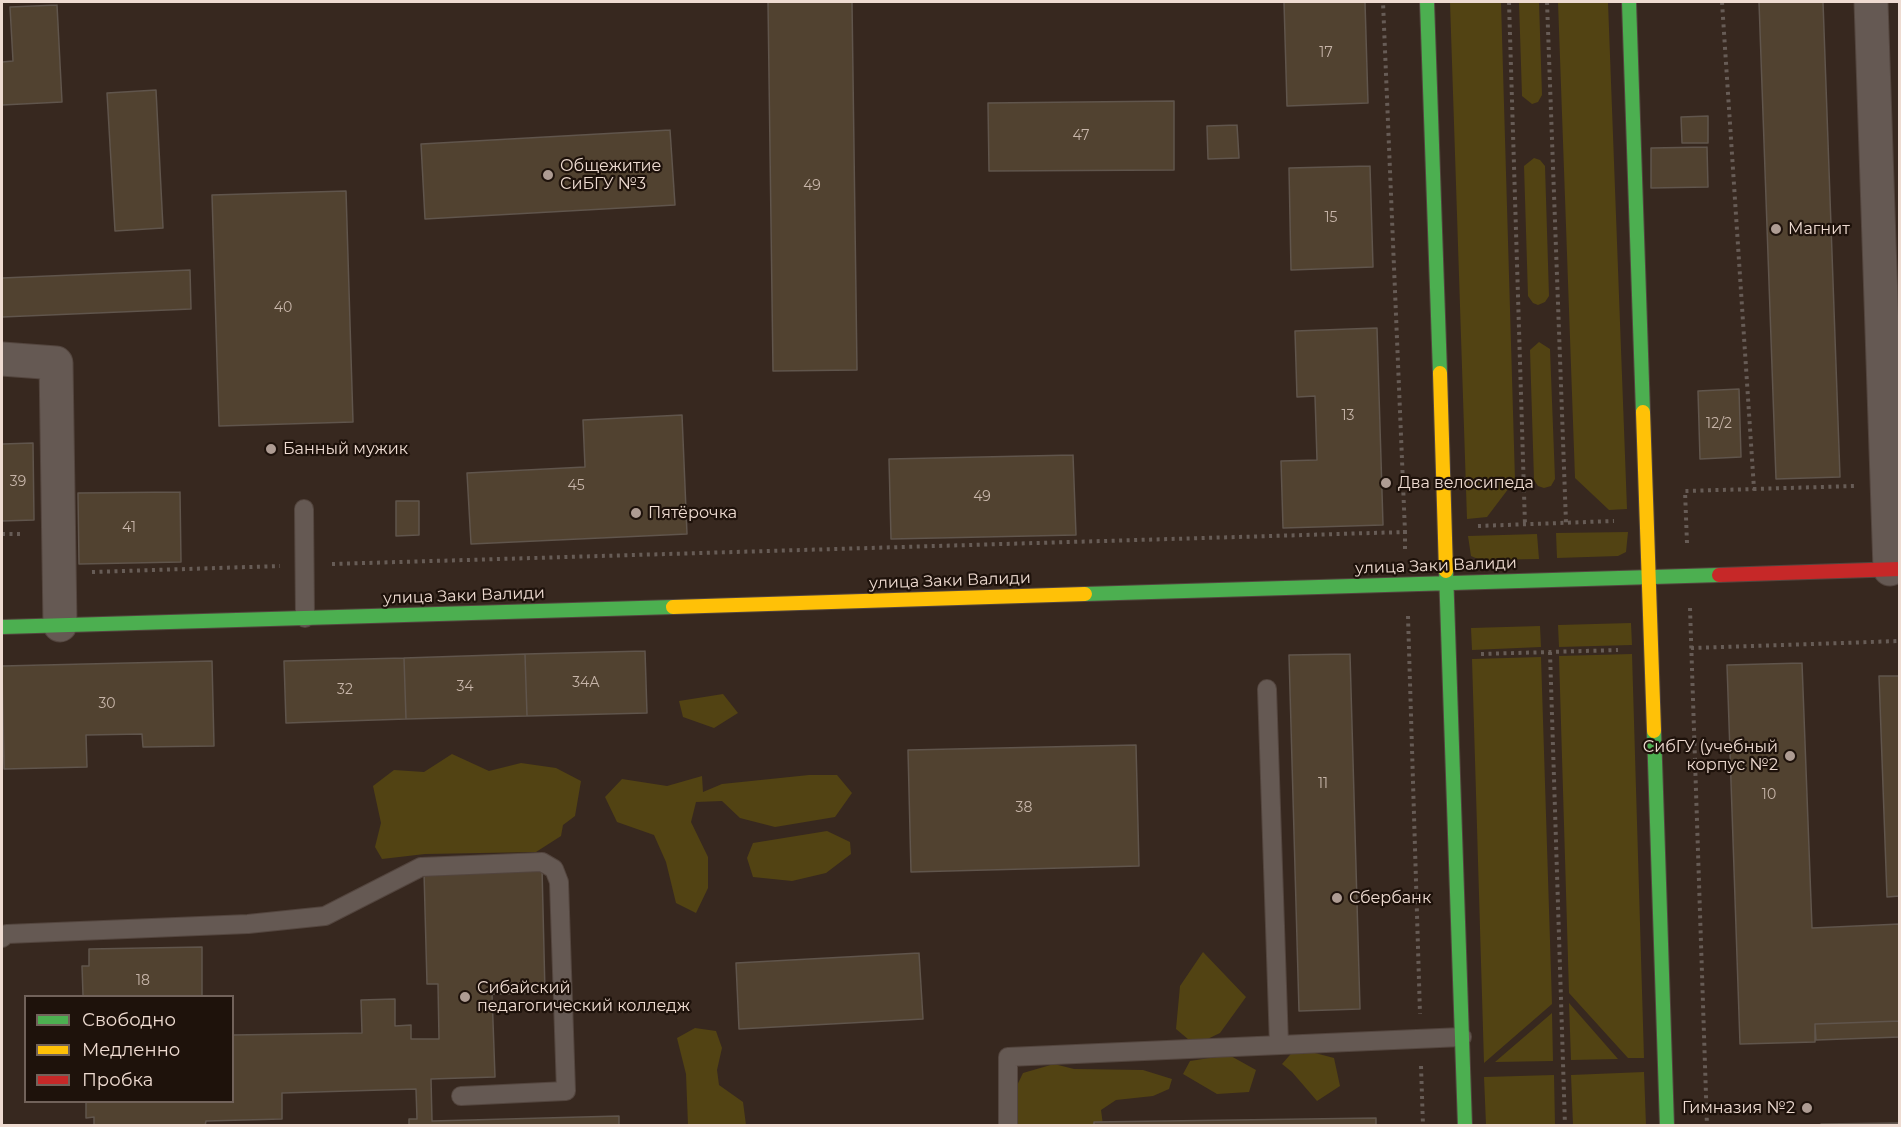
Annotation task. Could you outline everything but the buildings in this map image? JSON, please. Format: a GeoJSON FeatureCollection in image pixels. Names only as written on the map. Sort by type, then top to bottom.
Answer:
{"type":"FeatureCollection","features":[{"type":"Feature","properties":{"kind":"main road"},"geometry":{"type":"LineString","coordinates":[[1427,2],[1465,1125]]}},
{"type":"Feature","properties":{"kind":"main road"},"geometry":{"type":"LineString","coordinates":[[1629,2],[1667,1125]]}},
{"type":"Feature","properties":{"kind":"main road","name":"улица Заки Валиди"},"geometry":{"type":"LineString","coordinates":[[2,627],[1895,569]]}},
{"type":"Feature","properties":{"kind":"street"},"geometry":{"type":"LineString","coordinates":[[1871,2],[1895,569]]}},
{"type":"Feature","properties":{"kind":"street"},"geometry":{"type":"LineString","coordinates":[[2,360],[56,363],[60,625]]}},
{"type":"Feature","properties":{"kind":"lane"},"geometry":{"type":"LineString","coordinates":[[304,509],[305,618]]}},
{"type":"Feature","properties":{"kind":"lane"},"geometry":{"type":"LineString","coordinates":[[1267,689],[1279,1045]]}},
{"type":"Feature","properties":{"kind":"lane"},"geometry":{"type":"LineString","coordinates":[[2,938],[7,934],[248,924],[325,916],[421,867],[542,862],[554,869],[559,882],[566,1091],[461,1096]]}},
{"type":"Feature","properties":{"kind":"lane"},"geometry":{"type":"LineString","coordinates":[[1008,1125],[1008,1057],[1462,1037]]}},
{"type":"Feature","properties":{"kind":"path"},"geometry":{"type":"LineString","coordinates":[[1383,2],[1407,584],[1420,1025]]}},
{"type":"Feature","properties":{"kind":"path"},"geometry":{"type":"LineString","coordinates":[[1509,2],[1525,525]]}},
{"type":"Feature","properties":{"kind":"path"},"geometry":{"type":"LineString","coordinates":[[1547,2],[1566,523]]}},
{"type":"Feature","properties":{"kind":"path"},"geometry":{"type":"LineString","coordinates":[[1722,2],[1754,489]]}},
{"type":"Feature","properties":{"kind":"path"},"geometry":{"type":"LineString","coordinates":[[1707,1125],[1685,492],[1866,486]]}},
{"type":"Feature","properties":{"kind":"path"},"geometry":{"type":"LineString","coordinates":[[331,564],[1405,532],[1444,528],[1686,519]]}},
{"type":"Feature","properties":{"kind":"path"},"geometry":{"type":"LineString","coordinates":[[2,534],[34,534]]}},
{"type":"Feature","properties":{"kind":"path"},"geometry":{"type":"LineString","coordinates":[[81,572],[284,566]]}},
{"type":"Feature","properties":{"kind":"path"},"geometry":{"type":"LineString","coordinates":[[1691,648],[1899,641]]}},
{"type":"Feature","properties":{"kind":"path"},"geometry":{"type":"LineString","coordinates":[[1550,652],[1564,1125]]}},
{"type":"Feature","properties":{"kind":"path"},"geometry":{"type":"LineString","coordinates":[[1421,1061],[1423,1125]]}},
{"type":"Feature","properties":{"kind":"shaded area"},"geometry":{"type":"Polygon","coordinates":[[[1450,2],[1501,2],[1515,480],[1487,517],[1467,519],[1450,2]]]}},
{"type":"Feature","properties":{"kind":"shaded area"},"geometry":{"type":"Polygon","coordinates":[[[1519,2],[1539,2],[1542,95],[1538,102],[1532,104],[1522,96],[1519,2]]]}},
{"type":"Feature","properties":{"kind":"shaded area"},"geometry":{"type":"Polygon","coordinates":[[[1558,2],[1608,2],[1627,509],[1609,510],[1575,478],[1558,2]]]}},
{"type":"Feature","properties":{"kind":"shaded area"},"geometry":{"type":"Polygon","coordinates":[[[1534,158],[1540,160],[1545,166],[1549,296],[1545,302],[1538,305],[1533,303],[1528,296],[1524,166],[1534,158]]]}},
{"type":"Feature","properties":{"kind":"shaded area"},"geometry":{"type":"Polygon","coordinates":[[[1539,342],[1550,349],[1555,479],[1551,486],[1544,488],[1538,486],[1534,480],[1530,350],[1539,342]]]}},
{"type":"Feature","properties":{"kind":"shaded area"},"geometry":{"type":"Polygon","coordinates":[[[1628,532],[1626,552],[1618,556],[1557,558],[1556,533],[1628,532]]]}},
{"type":"Feature","properties":{"kind":"shaded area"},"geometry":{"type":"Polygon","coordinates":[[[1537,534],[1539,559],[1480,560],[1471,556],[1468,536],[1537,534]]]}},
{"type":"Feature","properties":{"kind":"shaded area"},"geometry":{"type":"Polygon","coordinates":[[[1631,623],[1632,645],[1559,647],[1558,625],[1631,623]]]}},
{"type":"Feature","properties":{"kind":"shaded area"},"geometry":{"type":"Polygon","coordinates":[[[1540,626],[1541,647],[1472,650],[1471,628],[1540,626]]]}},
{"type":"Feature","properties":{"kind":"shaded area"},"geometry":{"type":"Polygon","coordinates":[[[1632,654],[1644,1058],[1628,1058],[1569,993],[1559,656],[1632,654]]]}},
{"type":"Feature","properties":{"kind":"shaded area"},"geometry":{"type":"Polygon","coordinates":[[[1541,657],[1552,1004],[1484,1063],[1472,659],[1541,657]]]}},
{"type":"Feature","properties":{"kind":"shaded area"},"geometry":{"type":"Polygon","coordinates":[[[723,694],[738,713],[714,728],[683,717],[679,701],[723,694]]]}},
{"type":"Feature","properties":{"kind":"shaded area"},"geometry":{"type":"Polygon","coordinates":[[[452,754],[489,771],[521,763],[556,768],[581,781],[575,816],[563,825],[561,836],[536,852],[425,854],[382,859],[375,847],[381,823],[373,786],[394,770],[424,772],[452,754]]]}},
{"type":"Feature","properties":{"kind":"shaded area"},"geometry":{"type":"Polygon","coordinates":[[[809,775],[837,775],[852,793],[835,817],[775,827],[740,818],[722,801],[696,802],[691,822],[708,857],[708,888],[696,913],[676,903],[666,862],[654,835],[617,822],[605,797],[622,779],[667,786],[702,776],[703,792],[722,784],[809,775]]]}},
{"type":"Feature","properties":{"kind":"shaded area"},"geometry":{"type":"Polygon","coordinates":[[[827,831],[850,842],[851,854],[826,873],[792,881],[753,877],[747,858],[753,843],[827,831]]]}},
{"type":"Feature","properties":{"kind":"shaded area"},"geometry":{"type":"Polygon","coordinates":[[[1203,952],[1246,997],[1220,1033],[1195,1045],[1176,1029],[1180,986],[1203,952]]]}},
{"type":"Feature","properties":{"kind":"shaded area"},"geometry":{"type":"Polygon","coordinates":[[[1569,1003],[1618,1059],[1571,1060],[1569,1003]]]}},
{"type":"Feature","properties":{"kind":"shaded area"},"geometry":{"type":"Polygon","coordinates":[[[1552,1013],[1553,1061],[1495,1062],[1552,1013]]]}},
{"type":"Feature","properties":{"kind":"shaded area"},"geometry":{"type":"Polygon","coordinates":[[[695,1028],[716,1031],[722,1048],[717,1070],[719,1085],[743,1102],[746,1125],[688,1125],[686,1074],[677,1038],[695,1028]]]}},
{"type":"Feature","properties":{"kind":"shaded area"},"geometry":{"type":"Polygon","coordinates":[[[1296,1048],[1334,1058],[1340,1086],[1317,1101],[1282,1064],[1296,1048]]]}},
{"type":"Feature","properties":{"kind":"shaded area"},"geometry":{"type":"Polygon","coordinates":[[[1229,1055],[1256,1070],[1249,1092],[1217,1094],[1183,1074],[1190,1061],[1229,1055]]]}},
{"type":"Feature","properties":{"kind":"shaded area"},"geometry":{"type":"Polygon","coordinates":[[[1054,1064],[1074,1069],[1143,1070],[1172,1079],[1169,1089],[1153,1096],[1116,1100],[1101,1110],[1103,1125],[1005,1126],[1009,1102],[1023,1073],[1054,1064]]]}},
{"type":"Feature","properties":{"kind":"shaded area"},"geometry":{"type":"Polygon","coordinates":[[[1644,1072],[1646,1125],[1573,1125],[1571,1075],[1644,1072]]]}},
{"type":"Feature","properties":{"kind":"shaded area"},"geometry":{"type":"Polygon","coordinates":[[[1554,1075],[1555,1125],[1486,1125],[1484,1077],[1554,1075]]]}},
{"type":"Feature","properties":{"kind":"traffic: fast"},"geometry":{"type":"LineString","coordinates":[[1427,2],[1440,373]]}},
{"type":"Feature","properties":{"kind":"traffic: fast"},"geometry":{"type":"LineString","coordinates":[[1629,2],[1643,412]]}},
{"type":"Feature","properties":{"kind":"traffic: fast"},"geometry":{"type":"LineString","coordinates":[[1446,571],[1465,1126]]}},
{"type":"Feature","properties":{"kind":"traffic: fast"},"geometry":{"type":"LineString","coordinates":[[1085,594],[1719,575]]}},
{"type":"Feature","properties":{"kind":"traffic: fast"},"geometry":{"type":"LineString","coordinates":[[2,627],[673,607]]}},
{"type":"Feature","properties":{"kind":"traffic: fast"},"geometry":{"type":"LineString","coordinates":[[1654,731],[1667,1126]]}},
{"type":"Feature","properties":{"kind":"traffic: slow"},"geometry":{"type":"LineString","coordinates":[[1440,373],[1446,571]]}},
{"type":"Feature","properties":{"kind":"traffic: slow"},"geometry":{"type":"LineString","coordinates":[[1643,412],[1654,731]]}},
{"type":"Feature","properties":{"kind":"traffic: slow"},"geometry":{"type":"LineString","coordinates":[[673,607],[1085,594]]}},
{"type":"Feature","properties":{"kind":"traffic: jam"},"geometry":{"type":"LineString","coordinates":[[1719,575],[1900,569]]}},
{"type":"Feature","properties":{"kind":"place","name":"Общежитие СиБГУ №3"},"geometry":{"type":"Point","coordinates":[548,175]}},
{"type":"Feature","properties":{"kind":"place","name":"Магнит"},"geometry":{"type":"Point","coordinates":[1776,229]}},
{"type":"Feature","properties":{"kind":"place","name":"Банный мужик"},"geometry":{"type":"Point","coordinates":[271,449]}},
{"type":"Feature","properties":{"kind":"place","name":"Два велосипеда"},"geometry":{"type":"Point","coordinates":[1386,483]}},
{"type":"Feature","properties":{"kind":"place","name":"Пятёрочка"},"geometry":{"type":"Point","coordinates":[636,513]}},
{"type":"Feature","properties":{"kind":"place","name":"СибГУ (учебный корпус №2"},"geometry":{"type":"Point","coordinates":[1790,756]}},
{"type":"Feature","properties":{"kind":"place","name":"Сбербанк"},"geometry":{"type":"Point","coordinates":[1337,898]}},
{"type":"Feature","properties":{"kind":"place","name":"Сибайский педагогический колледж"},"geometry":{"type":"Point","coordinates":[465,997]}},
{"type":"Feature","properties":{"kind":"place","name":"Гимназия №2"},"geometry":{"type":"Point","coordinates":[1807,1108]}}]}
